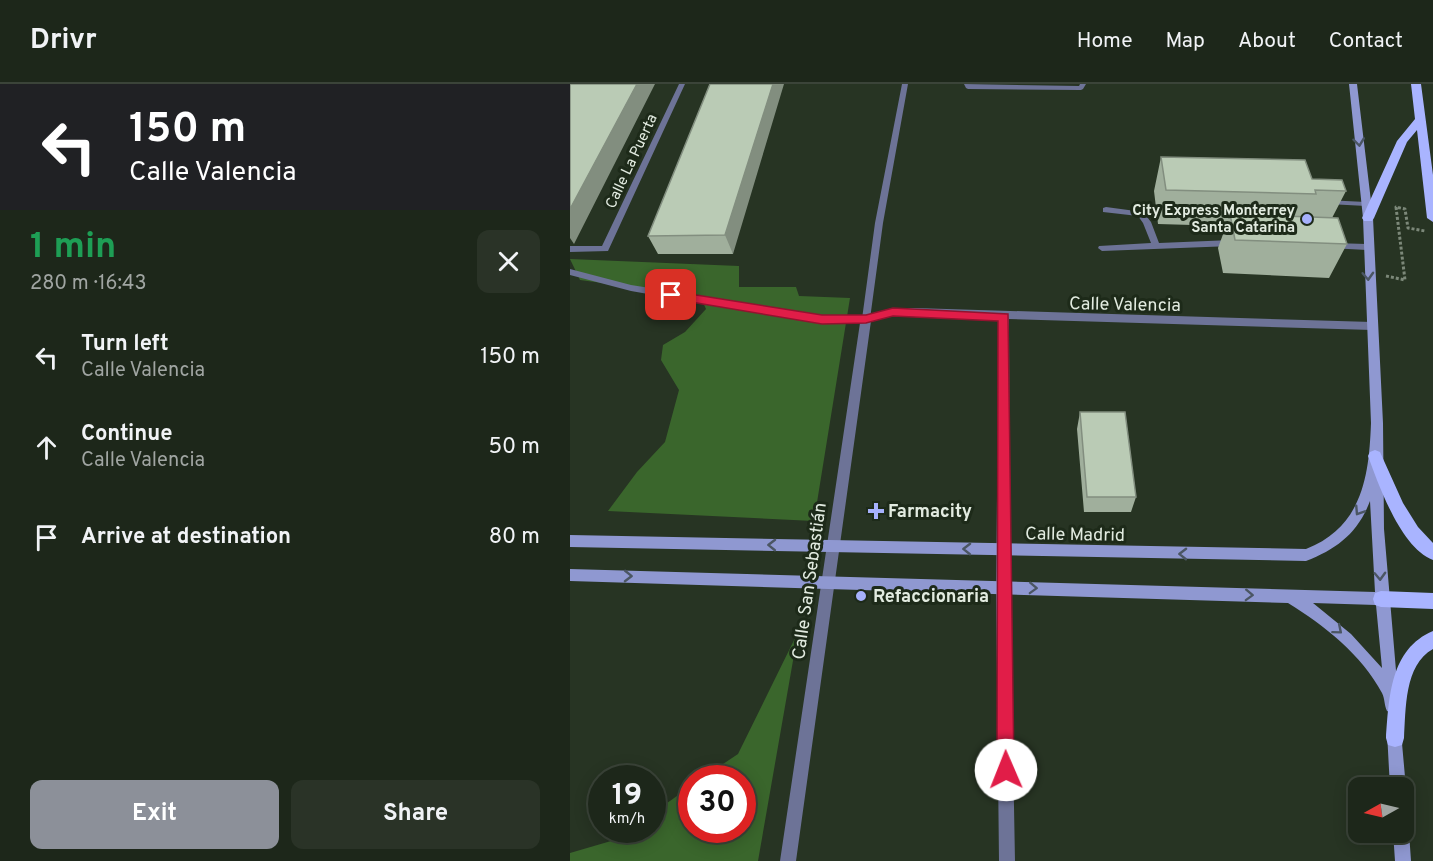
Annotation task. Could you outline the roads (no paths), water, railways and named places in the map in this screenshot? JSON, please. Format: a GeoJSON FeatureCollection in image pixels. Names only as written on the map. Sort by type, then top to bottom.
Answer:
{"type":"FeatureCollection","features":[{"type":"Feature","properties":{"kind":"main road"},"geometry":{"type":"LineString","coordinates":[[1416,84],[1433,218]]}},
{"type":"Feature","properties":{"kind":"main road"},"geometry":{"type":"LineString","coordinates":[[1368,218],[1402,141],[1421,119]]}},
{"type":"Feature","properties":{"kind":"main road"},"geometry":{"type":"LineString","coordinates":[[1375,456],[1396,507],[1419,540],[1433,553]]}},
{"type":"Feature","properties":{"kind":"main road"},"geometry":{"type":"LineString","coordinates":[[1381,599],[1433,601]]}},
{"type":"Feature","properties":{"kind":"main road"},"geometry":{"type":"LineString","coordinates":[[1395,738],[1402,684],[1411,657],[1417,649],[1433,640]]}},
{"type":"Feature","properties":{"kind":"street"},"geometry":{"type":"LineString","coordinates":[[1353,84],[1368,218],[1377,423],[1375,456],[1381,599],[1397,777]]}},
{"type":"Feature","properties":{"kind":"street","name":"Calle Valencia"},"geometry":{"type":"LineString","coordinates":[[570,272],[631,288],[822,319],[915,312],[1004,317],[1372,326]]}},
{"type":"Feature","properties":{"kind":"street","name":"Calle San Sebastián"},"geometry":{"type":"LineString","coordinates":[[788,861],[832,546],[872,317]]}},
{"type":"Feature","properties":{"kind":"street"},"geometry":{"type":"LineString","coordinates":[[1004,317],[1003,587],[1007,861]]}},
{"type":"Feature","properties":{"kind":"street","name":"Calle Madrid"},"geometry":{"type":"LineString","coordinates":[[570,541],[1306,555],[1333,544],[1359,513],[1368,497],[1375,456]]}},
{"type":"Feature","properties":{"kind":"street"},"geometry":{"type":"LineString","coordinates":[[570,575],[1381,599]]}},
{"type":"Feature","properties":{"kind":"street"},"geometry":{"type":"LineString","coordinates":[[1290,597],[1318,613],[1357,646],[1391,695]]}},
{"type":"Feature","properties":{"kind":"street"},"geometry":{"type":"LineString","coordinates":[[1402,843],[1403,861]]}},
{"type":"Feature","properties":{"kind":"lane","name":"Calle La Puerta"},"geometry":{"type":"LineString","coordinates":[[570,249],[605,249],[682,84]]}},
{"type":"Feature","properties":{"kind":"lane"},"geometry":{"type":"LineString","coordinates":[[872,317],[879,223],[905,84]]}},
{"type":"Feature","properties":{"kind":"lane"},"geometry":{"type":"LineString","coordinates":[[967,84],[968,87],[1081,88],[1083,84]]}},
{"type":"Feature","properties":{"kind":"lane"},"geometry":{"type":"LineString","coordinates":[[1318,202],[1366,204]]}},
{"type":"Feature","properties":{"kind":"lane"},"geometry":{"type":"LineString","coordinates":[[1106,210],[1140,214],[1147,222],[1156,246]]}},
{"type":"Feature","properties":{"kind":"lane"},"geometry":{"type":"LineString","coordinates":[[1102,249],[1242,243]]}},
{"type":"Feature","properties":{"kind":"lane"},"geometry":{"type":"LineString","coordinates":[[1325,246],[1368,247]]}},
{"type":"Feature","properties":{"kind":"place","name":"City Express Monterrey Santa Catarina"},"geometry":{"type":"Point","coordinates":[1307,219]}},
{"type":"Feature","properties":{"kind":"place","name":"Farmacity"},"geometry":{"type":"Point","coordinates":[876,511]}},
{"type":"Feature","properties":{"kind":"place","name":"Refaccionaria"},"geometry":{"type":"Point","coordinates":[861,596]}}]}
